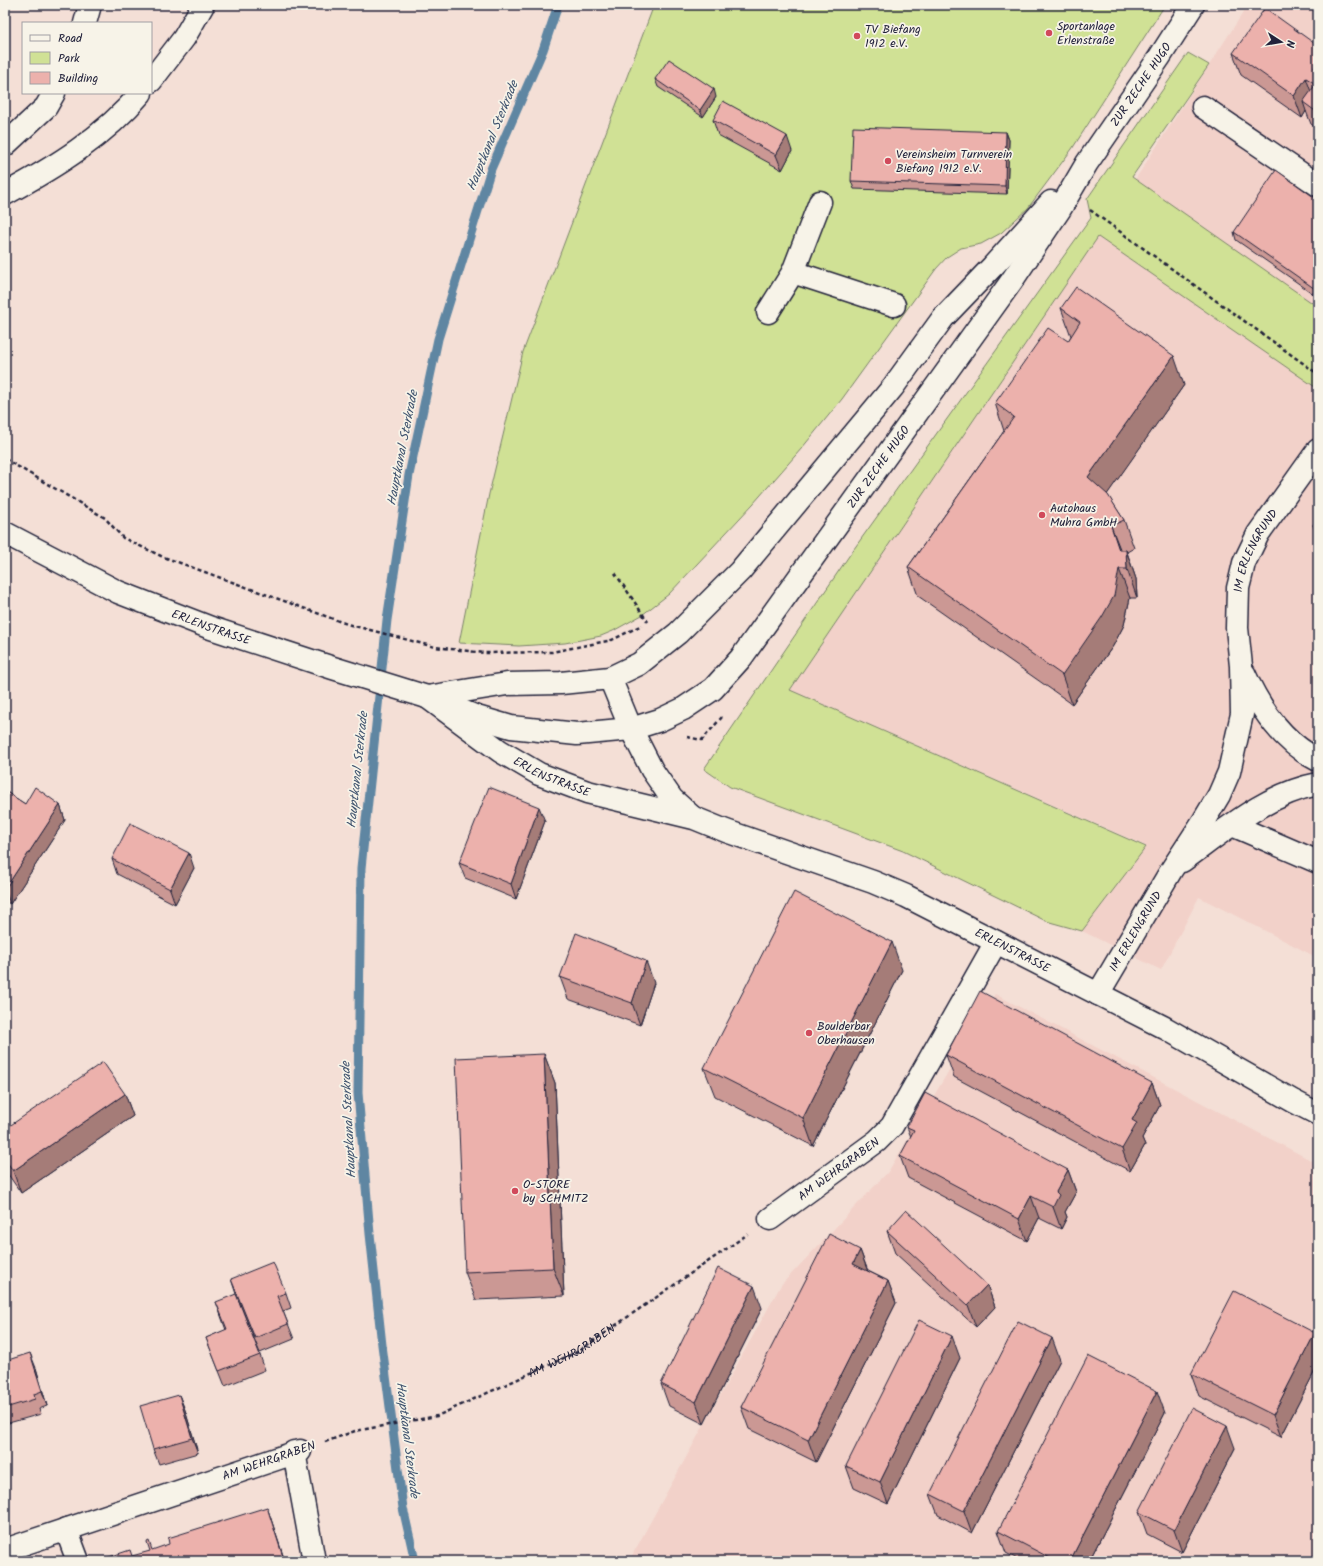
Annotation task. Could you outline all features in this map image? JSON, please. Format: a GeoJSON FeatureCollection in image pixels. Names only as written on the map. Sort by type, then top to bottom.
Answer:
{"type":"FeatureCollection","features":[{"type":"Feature","properties":{"kind":"main road"},"geometry":{"type":"LineString","coordinates":[[86,22],[90,5]]}},
{"type":"Feature","properties":{"kind":"main road"},"geometry":{"type":"LineString","coordinates":[[152,81],[184,38],[203,5]]}},
{"type":"Feature","properties":{"kind":"main road","name":"ZUR ZECHE HUGO"},"geometry":{"type":"LineString","coordinates":[[631,729],[660,720],[683,709],[713,689],[741,658],[1011,282],[1060,209],[1086,163],[1154,65],[1193,5]]}},
{"type":"Feature","properties":{"kind":"main road"},"geometry":{"type":"LineString","coordinates":[[5,145],[46,107],[53,94]]}},
{"type":"Feature","properties":{"kind":"main road"},"geometry":{"type":"LineString","coordinates":[[5,194],[49,170],[81,148],[110,124],[140,94]]}},
{"type":"Feature","properties":{"kind":"main road"},"geometry":{"type":"LineString","coordinates":[[1203,107],[1318,185]]}},
{"type":"Feature","properties":{"kind":"main road","name":"ZUR ZECHE HUGO"},"geometry":{"type":"LineString","coordinates":[[610,678],[640,664],[678,633],[740,571],[893,387],[943,318],[994,266],[1086,163]]}},
{"type":"Feature","properties":{"kind":"main road"},"geometry":{"type":"LineString","coordinates":[[768,312],[793,272],[820,202]]}},
{"type":"Feature","properties":{"kind":"main road"},"geometry":{"type":"LineString","coordinates":[[793,272],[894,305]]}},
{"type":"Feature","properties":{"kind":"main road","name":"IM ERLENGRUND"},"geometry":{"type":"LineString","coordinates":[[1098,994],[1172,869],[1219,795],[1229,772],[1242,714],[1241,666],[1237,616],[1238,588],[1244,563],[1258,534],[1318,450]]}},
{"type":"Feature","properties":{"kind":"main road","name":"ERLENSTRASSE"},"geometry":{"type":"LineString","coordinates":[[5,533],[118,592],[211,628],[427,697],[478,717],[511,727],[577,734],[631,729]]}},
{"type":"Feature","properties":{"kind":"main road","name":"IM ERLENGRUND"},"geometry":{"type":"LineString","coordinates":[[1241,666],[1255,697],[1274,724],[1288,740],[1303,752],[1318,760]]}},
{"type":"Feature","properties":{"kind":"main road","name":"ERLENSTRASSE"},"geometry":{"type":"LineString","coordinates":[[427,697],[507,684],[561,683],[610,678],[631,729],[652,770],[672,799],[694,818]]}},
{"type":"Feature","properties":{"kind":"main road","name":"ERLENSTRASSE"},"geometry":{"type":"LineString","coordinates":[[427,697],[500,751],[539,774],[587,792],[694,818],[726,831],[873,882],[906,896],[1165,1028],[1318,1114]]}},
{"type":"Feature","properties":{"kind":"main road","name":"IM ERLENGRUND"},"geometry":{"type":"LineString","coordinates":[[1172,869],[1253,811],[1279,796],[1318,784]]}},
{"type":"Feature","properties":{"kind":"main road"},"geometry":{"type":"LineString","coordinates":[[1232,825],[1318,862]]}},
{"type":"Feature","properties":{"kind":"main road","name":"AM WEHRGRABEN"},"geometry":{"type":"LineString","coordinates":[[770,1219],[877,1141],[892,1126],[996,942]]}},
{"type":"Feature","properties":{"kind":"main road"},"geometry":{"type":"LineString","coordinates":[[297,1452],[314,1561]]}},
{"type":"Feature","properties":{"kind":"main road","name":"AM WEHRGRABEN"},"geometry":{"type":"LineString","coordinates":[[5,1550],[297,1452]]}},
{"type":"Feature","properties":{"kind":"main road"},"geometry":{"type":"LineString","coordinates":[[66,1529],[78,1561]]}},
{"type":"Feature","properties":{"kind":"path"},"geometry":{"type":"LineString","coordinates":[[1087,208],[1318,374]]}},
{"type":"Feature","properties":{"kind":"path"},"geometry":{"type":"LineString","coordinates":[[5,459],[105,518],[123,538],[161,556],[347,624],[435,647]]}},
{"type":"Feature","properties":{"kind":"path"},"geometry":{"type":"LineString","coordinates":[[615,573],[648,622]]}},
{"type":"Feature","properties":{"kind":"path","name":"AM WEHRGRABEN"},"geometry":{"type":"LineString","coordinates":[[297,1452],[355,1431],[437,1416],[577,1352],[770,1219]]}},
{"type":"Feature","properties":{"kind":"shaded area"},"geometry":{"type":"Polygon","coordinates":[[[1248,5],[1318,5],[1318,958],[1199,897],[1161,970],[1082,931],[1146,846],[790,690],[1098,237],[1248,5]]]}},
{"type":"Feature","properties":{"kind":"shaded area"},"geometry":{"type":"Polygon","coordinates":[[[995,994],[1318,1164],[1318,1561],[629,1561],[781,1285],[888,1172],[995,994]]]}},
{"type":"Feature","properties":{"kind":"green space"},"geometry":{"type":"Polygon","coordinates":[[[654,5],[1165,5],[1072,149],[1028,208],[1001,233],[981,244],[961,248],[947,257],[936,269],[842,399],[802,448],[753,504],[669,594],[642,615],[601,636],[565,643],[519,646],[459,643],[489,494],[523,352],[654,5]]]}},
{"type":"Feature","properties":{"kind":"green space"},"geometry":{"type":"Polygon","coordinates":[[[1188,53],[1209,65],[1132,177],[1318,307],[1318,389],[1098,237],[790,690],[1146,847],[1082,931],[1046,921],[903,851],[730,787],[704,769],[851,553],[1091,218],[1087,199],[1188,53]]]}},
{"type":"Feature","properties":{"kind":"building"},"geometry":{"type":"Polygon","coordinates":[[[1265,8],[1318,46],[1318,62],[1314,68],[1318,71],[1318,113],[1303,102],[1316,84],[1306,78],[1294,96],[1233,53],[1265,8]]]}},
{"type":"Feature","properties":{"kind":"building"},"geometry":{"type":"Polygon","coordinates":[[[669,59],[714,89],[700,110],[655,79],[669,59]]]}},
{"type":"Feature","properties":{"kind":"building"},"geometry":{"type":"Polygon","coordinates":[[[723,101],[787,136],[776,155],[713,120],[723,101]]]}},
{"type":"Feature","properties":{"kind":"building"},"geometry":{"type":"Polygon","coordinates":[[[853,127],[1006,132],[1005,186],[851,181],[853,127]]]}},
{"type":"Feature","properties":{"kind":"building"},"geometry":{"type":"Polygon","coordinates":[[[1276,170],[1318,200],[1318,291],[1234,232],[1276,170]]]}},
{"type":"Feature","properties":{"kind":"building","name":"Autohaus Muhra GmbH"},"geometry":{"type":"Polygon","coordinates":[[[1076,287],[1174,356],[1088,477],[1108,495],[1124,520],[1111,526],[1119,550],[1126,550],[1127,569],[1119,569],[1114,596],[1102,617],[1062,675],[908,567],[1014,417],[995,403],[1048,328],[1068,341],[1080,322],[1061,308],[1076,287]]]}},
{"type":"Feature","properties":{"kind":"building"},"geometry":{"type":"Polygon","coordinates":[[[1318,519],[1318,529],[1313,525],[1318,519]]]}},
{"type":"Feature","properties":{"kind":"building"},"geometry":{"type":"Polygon","coordinates":[[[35,787],[60,805],[5,889],[5,791],[25,804],[35,787]]]}},
{"type":"Feature","properties":{"kind":"building"},"geometry":{"type":"Polygon","coordinates":[[[489,787],[539,807],[511,884],[459,863],[489,787]]]}},
{"type":"Feature","properties":{"kind":"building"},"geometry":{"type":"Polygon","coordinates":[[[130,823],[189,853],[170,889],[112,859],[130,823]]]}},
{"type":"Feature","properties":{"kind":"building","name":"Boulderbar Oberhausen"},"geometry":{"type":"Polygon","coordinates":[[[794,892],[892,942],[803,1118],[704,1068],[794,892]]]}},
{"type":"Feature","properties":{"kind":"building"},"geometry":{"type":"Polygon","coordinates":[[[576,933],[646,961],[632,1003],[560,977],[576,933]]]}},
{"type":"Feature","properties":{"kind":"building"},"geometry":{"type":"Polygon","coordinates":[[[980,991],[1152,1083],[1132,1120],[1137,1123],[1122,1149],[946,1055],[980,991]]]}},
{"type":"Feature","properties":{"kind":"building","name":"O-STORE by SCHMITZ"},"geometry":{"type":"Polygon","coordinates":[[[544,1054],[553,1268],[465,1272],[456,1058],[544,1054]]]}},
{"type":"Feature","properties":{"kind":"building"},"geometry":{"type":"Polygon","coordinates":[[[103,1062],[125,1094],[13,1171],[5,1159],[5,1129],[103,1062]]]}},
{"type":"Feature","properties":{"kind":"building"},"geometry":{"type":"Polygon","coordinates":[[[925,1093],[1068,1170],[1056,1192],[1059,1195],[1053,1207],[1031,1196],[1019,1219],[900,1156],[914,1130],[907,1127],[925,1093]]]}},
{"type":"Feature","properties":{"kind":"building"},"geometry":{"type":"Polygon","coordinates":[[[906,1210],[987,1285],[968,1305],[887,1231],[906,1210]]]}},
{"type":"Feature","properties":{"kind":"building"},"geometry":{"type":"Polygon","coordinates":[[[829,1234],[860,1250],[853,1264],[888,1281],[808,1440],[741,1407],[829,1234]]]}},
{"type":"Feature","properties":{"kind":"building"},"geometry":{"type":"Polygon","coordinates":[[[273,1262],[286,1293],[277,1296],[288,1324],[255,1338],[231,1279],[273,1262]]]}},
{"type":"Feature","properties":{"kind":"building"},"geometry":{"type":"Polygon","coordinates":[[[718,1268],[754,1286],[696,1402],[661,1384],[718,1268]]]}},
{"type":"Feature","properties":{"kind":"building"},"geometry":{"type":"Polygon","coordinates":[[[1234,1291],[1315,1333],[1273,1415],[1191,1374],[1234,1291]]]}},
{"type":"Feature","properties":{"kind":"building"},"geometry":{"type":"Polygon","coordinates":[[[236,1294],[260,1355],[219,1371],[206,1338],[227,1329],[216,1302],[236,1294]]]}},
{"type":"Feature","properties":{"kind":"building"},"geometry":{"type":"Polygon","coordinates":[[[919,1320],[952,1336],[880,1482],[846,1466],[919,1320]]]}},
{"type":"Feature","properties":{"kind":"building"},"geometry":{"type":"Polygon","coordinates":[[[1018,1321],[1052,1338],[964,1511],[930,1494],[1018,1321]]]}},
{"type":"Feature","properties":{"kind":"building"},"geometry":{"type":"Polygon","coordinates":[[[30,1353],[42,1391],[34,1394],[35,1399],[5,1408],[5,1361],[30,1353]]]}},
{"type":"Feature","properties":{"kind":"building"},"geometry":{"type":"Polygon","coordinates":[[[1088,1356],[1157,1391],[1070,1561],[1056,1561],[998,1531],[1088,1356]]]}},
{"type":"Feature","properties":{"kind":"building"},"geometry":{"type":"Polygon","coordinates":[[[179,1395],[192,1438],[153,1449],[140,1406],[179,1395]]]}},
{"type":"Feature","properties":{"kind":"building"},"geometry":{"type":"Polygon","coordinates":[[[1192,1408],[1227,1426],[1174,1530],[1139,1512],[1192,1408]]]}},
{"type":"Feature","properties":{"kind":"building"},"geometry":{"type":"Polygon","coordinates":[[[267,1507],[284,1560],[110,1561],[109,1557],[130,1550],[132,1556],[150,1551],[147,1542],[149,1541],[152,1550],[169,1544],[168,1538],[267,1507]]]}},
{"type":"Feature","properties":{"kind":"waterway","name":"Hauptkanal Sterkrade"},"geometry":{"type":"LineString","coordinates":[[415,1561],[403,1508],[382,1345],[370,1234],[358,1093],[361,868],[387,620],[409,475],[438,339],[491,169],[543,50],[558,5]]}},
{"type":"Feature","properties":{"kind":"place","name":"Sportanlage Erlenstraße"},"geometry":{"type":"Point","coordinates":[1049,33]}},
{"type":"Feature","properties":{"kind":"place","name":"TV Biefang 1912 e.V."},"geometry":{"type":"Point","coordinates":[857,36]}},
{"type":"Feature","properties":{"kind":"place","name":"Vereinsheim Turnverein Biefang 1912 e.V."},"geometry":{"type":"Point","coordinates":[888,161]}},
{"type":"Feature","properties":{"kind":"place","name":"Autohaus Muhra GmbH"},"geometry":{"type":"Point","coordinates":[1042,515]}},
{"type":"Feature","properties":{"kind":"place","name":"Boulderbar Oberhausen"},"geometry":{"type":"Point","coordinates":[809,1033]}},
{"type":"Feature","properties":{"kind":"place","name":"O-STORE by SCHMITZ"},"geometry":{"type":"Point","coordinates":[515,1191]}}]}
